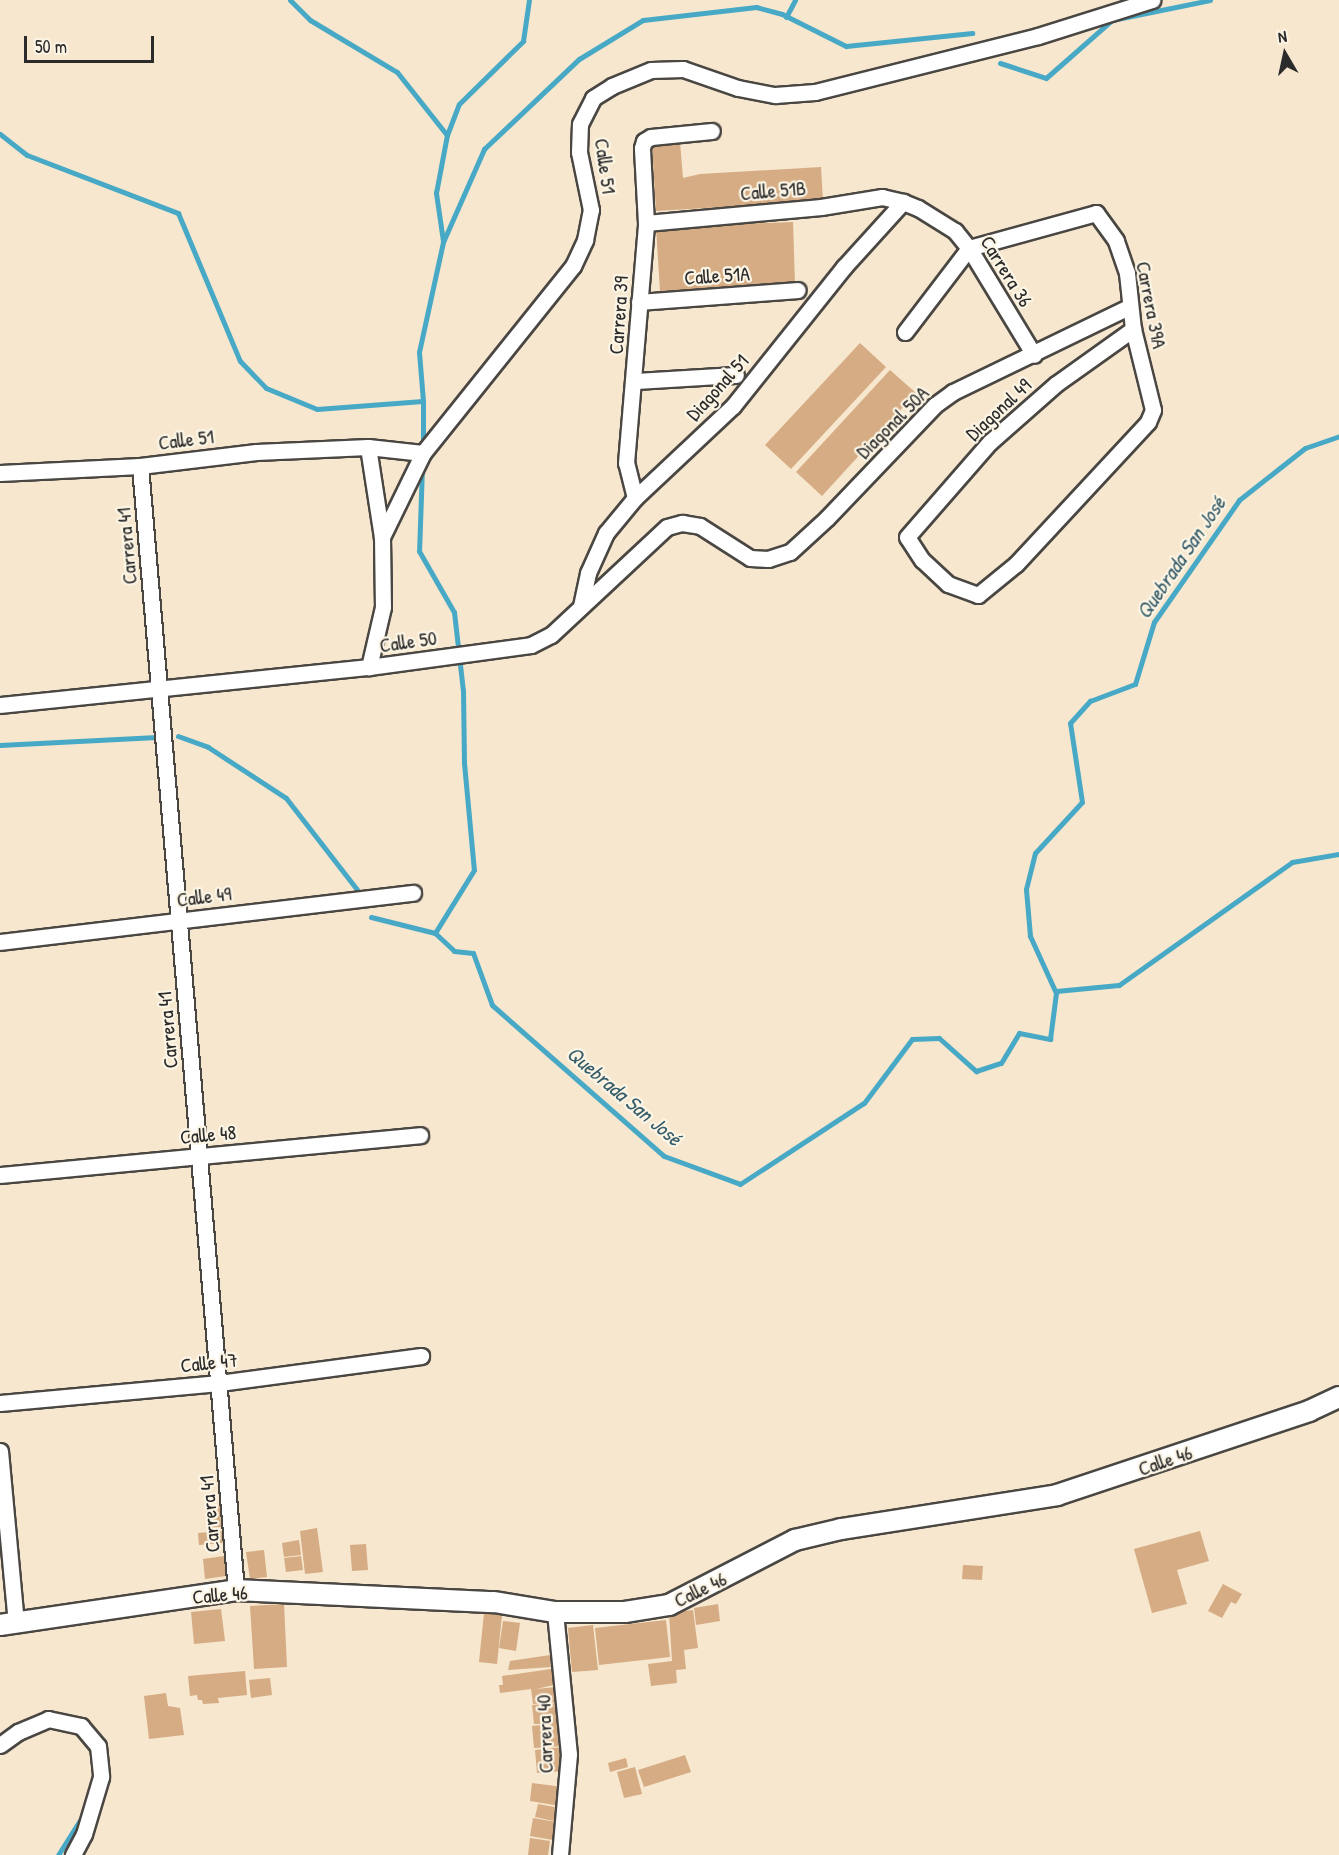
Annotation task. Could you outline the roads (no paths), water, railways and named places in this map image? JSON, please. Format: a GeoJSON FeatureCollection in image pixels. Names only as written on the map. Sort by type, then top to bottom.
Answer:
{"type":"FeatureCollection","features":[{"type":"Feature","properties":{"kind":"street","name":"Calle 51"},"geometry":{"type":"LineString","coordinates":[[0,474],[140,466],[256,452],[368,447],[423,453],[573,266],[585,240],[591,210],[579,152],[580,124],[593,98],[612,86],[651,70],[683,69],[738,88],[775,95],[815,92],[1038,36],[1152,0]]}},
{"type":"Feature","properties":{"kind":"street","name":"Carrera 39"},"geometry":{"type":"LineString","coordinates":[[635,498],[626,463],[646,223],[642,148],[644,141],[651,137],[712,131]]}},
{"type":"Feature","properties":{"kind":"street","name":"Calle 51B"},"geometry":{"type":"LineString","coordinates":[[646,223],[821,207],[882,197],[903,202]]}},
{"type":"Feature","properties":{"kind":"street","name":"Carrera 36"},"geometry":{"type":"LineString","coordinates":[[903,202],[918,208],[955,231],[969,248],[1034,355]]}},
{"type":"Feature","properties":{"kind":"street","name":"Diagonal 51"},"geometry":{"type":"LineString","coordinates":[[581,606],[588,573],[606,533],[635,498],[733,406],[844,267],[903,202]]}},
{"type":"Feature","properties":{"kind":"street","name":"Carrera 39A"},"geometry":{"type":"LineString","coordinates":[[907,537],[922,560],[948,584],[978,595],[1016,564],[1148,422],[1153,410],[1133,329],[1127,273],[1116,241],[1096,213],[969,248]]}},
{"type":"Feature","properties":{"kind":"street"},"geometry":{"type":"LineString","coordinates":[[905,332],[969,248]]}},
{"type":"Feature","properties":{"kind":"street","name":"Calle 51A"},"geometry":{"type":"LineString","coordinates":[[639,302],[798,290]]}},
{"type":"Feature","properties":{"kind":"street","name":"Diagonal 50A"},"geometry":{"type":"LineString","coordinates":[[768,559],[790,552],[935,405],[953,392],[1034,355],[1129,307]]}},
{"type":"Feature","properties":{"kind":"street","name":"Diagonal 49"},"geometry":{"type":"LineString","coordinates":[[907,537],[990,442],[1056,384],[1133,329]]}},
{"type":"Feature","properties":{"kind":"street"},"geometry":{"type":"LineString","coordinates":[[634,381],[736,375]]}},
{"type":"Feature","properties":{"kind":"street"},"geometry":{"type":"LineString","coordinates":[[368,447],[382,537],[383,607],[369,668]]}},
{"type":"Feature","properties":{"kind":"street"},"geometry":{"type":"LineString","coordinates":[[382,537],[423,453]]}},
{"type":"Feature","properties":{"kind":"street","name":"Carrera 41"},"geometry":{"type":"LineString","coordinates":[[140,466],[236,1590]]}},
{"type":"Feature","properties":{"kind":"street","name":"Calle 50"},"geometry":{"type":"LineString","coordinates":[[0,705],[369,668],[531,645],[551,636],[667,527],[682,523],[699,526],[750,558],[768,559]]}},
{"type":"Feature","properties":{"kind":"street","name":"Calle 49"},"geometry":{"type":"LineString","coordinates":[[0,942],[413,893]]}},
{"type":"Feature","properties":{"kind":"street","name":"Calle 48"},"geometry":{"type":"LineString","coordinates":[[0,1175],[420,1135]]}},
{"type":"Feature","properties":{"kind":"street","name":"Calle 47"},"geometry":{"type":"LineString","coordinates":[[0,1403],[219,1383],[421,1356]]}},
{"type":"Feature","properties":{"kind":"street","name":"Calle 46"},"geometry":{"type":"LineString","coordinates":[[8,1623],[236,1590],[495,1602],[555,1612],[625,1612],[669,1605],[795,1540],[840,1528],[1057,1495],[1309,1411],[1339,1397]]}},
{"type":"Feature","properties":{"kind":"street"},"geometry":{"type":"LineString","coordinates":[[0,1451],[8,1623]]}},
{"type":"Feature","properties":{"kind":"street","name":"Carrera 40"},"geometry":{"type":"LineString","coordinates":[[555,1612],[569,1754],[560,1855]]}},
{"type":"Feature","properties":{"kind":"street"},"geometry":{"type":"LineString","coordinates":[[0,1745],[18,1732],[48,1719],[81,1726],[98,1746],[100,1777],[84,1834],[73,1855]]}},
{"type":"Feature","properties":{"kind":"waterway"},"geometry":{"type":"LineString","coordinates":[[290,0],[310,20],[397,72],[447,135]]}},
{"type":"Feature","properties":{"kind":"waterway"},"geometry":{"type":"LineString","coordinates":[[443,241],[436,193],[447,135],[459,104],[523,41],[529,0]]}},
{"type":"Feature","properties":{"kind":"waterway"},"geometry":{"type":"LineString","coordinates":[[786,17],[795,0]]}},
{"type":"Feature","properties":{"kind":"waterway"},"geometry":{"type":"LineString","coordinates":[[1000,63],[1046,78],[1112,20],[1210,0]]}},
{"type":"Feature","properties":{"kind":"waterway"},"geometry":{"type":"LineString","coordinates":[[423,446],[423,401],[419,352],[443,242],[484,149],[579,59],[643,20],[756,7],[782,14],[846,46],[972,33]]}},
{"type":"Feature","properties":{"kind":"waterway"},"geometry":{"type":"LineString","coordinates":[[0,134],[27,155],[178,213],[240,361],[266,388],[317,409],[423,401]]}},
{"type":"Feature","properties":{"kind":"waterway","name":"Quebrada San José"},"geometry":{"type":"LineString","coordinates":[[371,917],[435,933],[454,951],[473,953],[492,1005],[664,1156],[740,1184],[864,1103],[912,1039],[939,1038],[976,1071],[1001,1063],[1019,1033],[1050,1039],[1056,993],[1030,936],[1026,889],[1035,853],[1082,802],[1070,723],[1090,701],[1135,684],[1154,622],[1239,500],[1305,448],[1339,436]]}},
{"type":"Feature","properties":{"kind":"waterway"},"geometry":{"type":"LineString","coordinates":[[422,467],[419,551],[454,612],[463,691],[464,763],[474,870],[435,933]]}},
{"type":"Feature","properties":{"kind":"waterway","name":"Quebrada San José"},"geometry":{"type":"LineString","coordinates":[[178,736],[208,747],[286,798],[362,896]]}},
{"type":"Feature","properties":{"kind":"waterway","name":"Quebrada San José"},"geometry":{"type":"LineString","coordinates":[[0,745],[157,737]]}},
{"type":"Feature","properties":{"kind":"waterway"},"geometry":{"type":"LineString","coordinates":[[1056,991],[1119,985],[1292,862],[1339,854]]}},
{"type":"Feature","properties":{"kind":"waterway"},"geometry":{"type":"LineString","coordinates":[[58,1855],[80,1820]]}}]}
